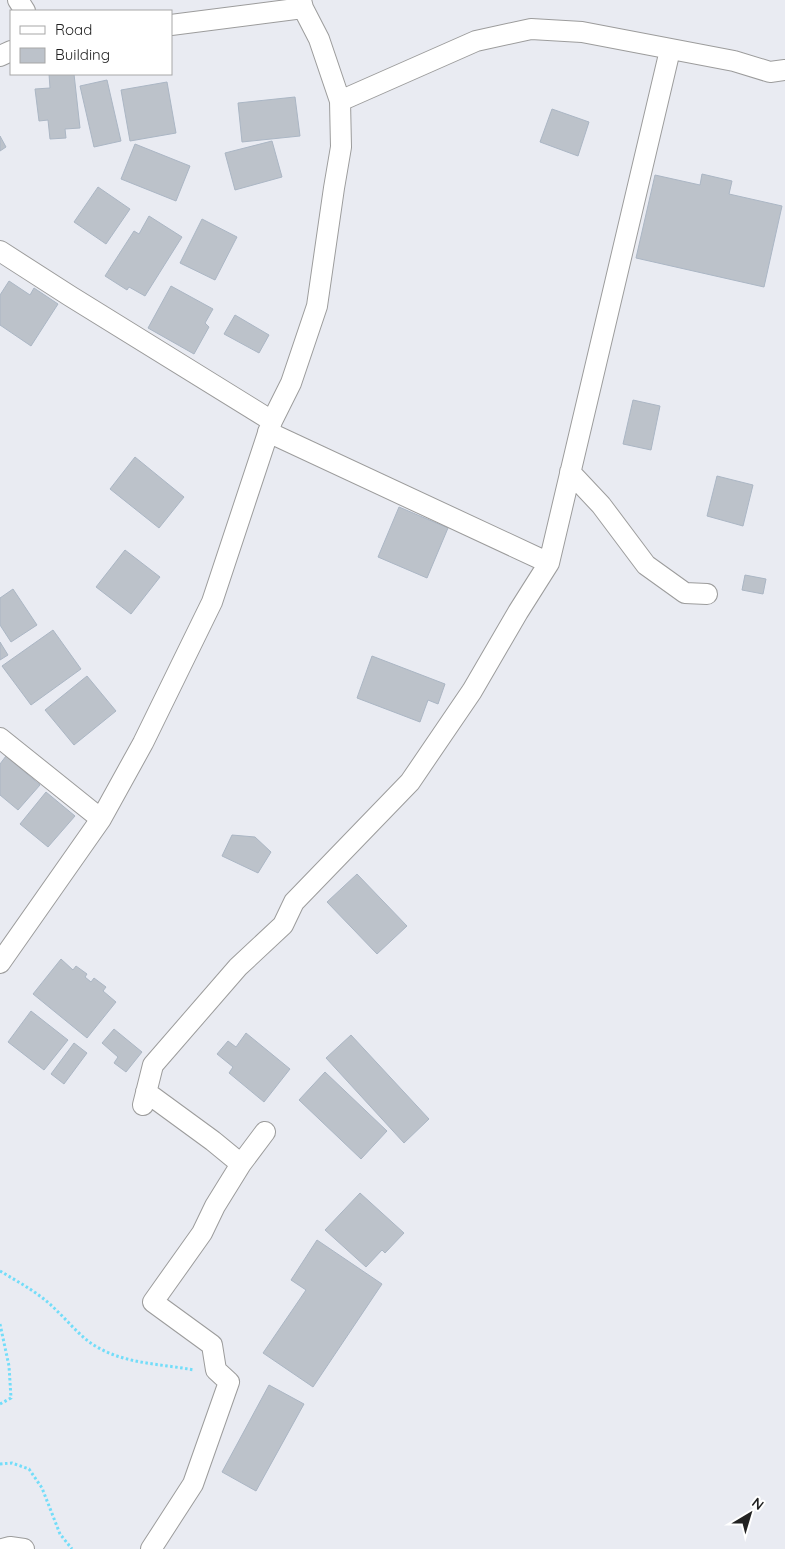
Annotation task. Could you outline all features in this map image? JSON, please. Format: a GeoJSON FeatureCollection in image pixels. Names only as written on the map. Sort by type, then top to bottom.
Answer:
{"type":"FeatureCollection","features":[{"type":"Feature","properties":{"kind":"street"},"geometry":{"type":"LineString","coordinates":[[0,963],[101,819],[143,744],[212,602],[270,426],[291,383],[317,306],[341,147],[340,101],[319,39],[302,4],[172,25]]}},
{"type":"Feature","properties":{"kind":"street"},"geometry":{"type":"LineString","coordinates":[[340,101],[476,41],[531,28],[582,32],[734,62],[770,72],[785,70]]}},
{"type":"Feature","properties":{"kind":"street"},"geometry":{"type":"LineString","coordinates":[[241,1164],[213,1140],[144,1098],[153,1065],[238,967],[283,925],[294,902],[410,782],[472,692],[518,612],[549,563],[670,50]]}},
{"type":"Feature","properties":{"kind":"street"},"geometry":{"type":"LineString","coordinates":[[0,250],[270,426],[549,563]]}},
{"type":"Feature","properties":{"kind":"street"},"geometry":{"type":"LineString","coordinates":[[570,472],[601,505],[646,566],[685,593],[707,594]]}},
{"type":"Feature","properties":{"kind":"street"},"geometry":{"type":"LineString","coordinates":[[0,738],[101,819]]}},
{"type":"Feature","properties":{"kind":"street"},"geometry":{"type":"LineString","coordinates":[[151,1549],[193,1484],[229,1382],[216,1370],[212,1345],[153,1302],[202,1233],[215,1206],[241,1164],[265,1132]]}},
{"type":"Feature","properties":{"kind":"street"},"geometry":{"type":"LineString","coordinates":[[2,1549],[10,1547],[24,1549]]}},
{"type":"Feature","properties":{"kind":"path"},"geometry":{"type":"LineString","coordinates":[[0,1271],[33,1291],[56,1310],[72,1328],[96,1347],[136,1361],[196,1370],[216,1370]]}},
{"type":"Feature","properties":{"kind":"path"},"geometry":{"type":"LineString","coordinates":[[0,1324],[9,1366],[11,1398],[0,1404]]}},
{"type":"Feature","properties":{"kind":"path"},"geometry":{"type":"LineString","coordinates":[[0,1464],[12,1463],[29,1469],[42,1488],[60,1534],[72,1549]]}},
{"type":"Feature","properties":{"kind":"building"},"geometry":{"type":"Polygon","coordinates":[[[49,75],[74,75],[80,128],[65,129],[66,138],[50,139],[48,120],[39,121],[35,89],[50,88],[49,75]]]}},
{"type":"Feature","properties":{"kind":"building"},"geometry":{"type":"Polygon","coordinates":[[[107,80],[121,141],[94,147],[80,86],[107,80]]]}},
{"type":"Feature","properties":{"kind":"building"},"geometry":{"type":"Polygon","coordinates":[[[167,82],[176,133],[130,141],[121,90],[167,82]]]}},
{"type":"Feature","properties":{"kind":"building"},"geometry":{"type":"Polygon","coordinates":[[[295,97],[300,136],[242,142],[238,103],[295,97]]]}},
{"type":"Feature","properties":{"kind":"building"},"geometry":{"type":"Polygon","coordinates":[[[552,109],[589,122],[578,156],[540,142],[552,109]]]}},
{"type":"Feature","properties":{"kind":"building"},"geometry":{"type":"Polygon","coordinates":[[[0,136],[6,147],[0,151],[0,136]]]}},
{"type":"Feature","properties":{"kind":"building"},"geometry":{"type":"Polygon","coordinates":[[[272,141],[282,177],[235,190],[225,153],[272,141]]]}},
{"type":"Feature","properties":{"kind":"building"},"geometry":{"type":"Polygon","coordinates":[[[135,144],[190,166],[176,201],[121,179],[135,144]]]}},
{"type":"Feature","properties":{"kind":"building"},"geometry":{"type":"Polygon","coordinates":[[[702,174],[732,181],[729,194],[782,206],[764,287],[636,258],[655,175],[700,185],[702,174]]]}},
{"type":"Feature","properties":{"kind":"building"},"geometry":{"type":"Polygon","coordinates":[[[98,187],[130,209],[106,244],[74,222],[98,187]]]}},
{"type":"Feature","properties":{"kind":"building"},"geometry":{"type":"Polygon","coordinates":[[[149,216],[182,237],[145,296],[129,287],[127,290],[105,276],[134,231],[139,234],[149,216]]]}},
{"type":"Feature","properties":{"kind":"building"},"geometry":{"type":"Polygon","coordinates":[[[202,219],[237,237],[215,280],[180,263],[202,219]]]}},
{"type":"Feature","properties":{"kind":"building"},"geometry":{"type":"Polygon","coordinates":[[[9,281],[30,295],[34,288],[58,304],[31,346],[0,325],[0,295],[9,281]]]}},
{"type":"Feature","properties":{"kind":"building"},"geometry":{"type":"Polygon","coordinates":[[[171,286],[213,309],[205,323],[209,327],[194,354],[148,328],[171,286]]]}},
{"type":"Feature","properties":{"kind":"building"},"geometry":{"type":"Polygon","coordinates":[[[235,315],[269,335],[259,353],[224,334],[235,315]]]}},
{"type":"Feature","properties":{"kind":"building"},"geometry":{"type":"Polygon","coordinates":[[[633,400],[660,406],[651,450],[623,444],[633,400]]]}},
{"type":"Feature","properties":{"kind":"building"},"geometry":{"type":"Polygon","coordinates":[[[135,457],[184,497],[159,528],[110,489],[135,457]]]}},
{"type":"Feature","properties":{"kind":"building"},"geometry":{"type":"Polygon","coordinates":[[[717,476],[753,485],[743,526],[707,516],[717,476]]]}},
{"type":"Feature","properties":{"kind":"building"},"geometry":{"type":"Polygon","coordinates":[[[399,507],[448,528],[427,578],[378,557],[399,507]]]}},
{"type":"Feature","properties":{"kind":"building"},"geometry":{"type":"Polygon","coordinates":[[[125,550],[160,577],[131,614],[96,587],[125,550]]]}},
{"type":"Feature","properties":{"kind":"building"},"geometry":{"type":"Polygon","coordinates":[[[745,575],[766,579],[763,594],[742,590],[745,575]]]}},
{"type":"Feature","properties":{"kind":"building"},"geometry":{"type":"Polygon","coordinates":[[[13,589],[37,625],[11,642],[0,625],[0,598],[13,589]]]}},
{"type":"Feature","properties":{"kind":"building"},"geometry":{"type":"Polygon","coordinates":[[[53,630],[81,669],[31,705],[2,666],[53,630]]]}},
{"type":"Feature","properties":{"kind":"building"},"geometry":{"type":"Polygon","coordinates":[[[0,642],[8,655],[0,660],[0,642]]]}},
{"type":"Feature","properties":{"kind":"building"},"geometry":{"type":"Polygon","coordinates":[[[372,656],[445,684],[438,704],[428,700],[420,722],[357,698],[372,656]]]}},
{"type":"Feature","properties":{"kind":"building"},"geometry":{"type":"Polygon","coordinates":[[[87,676],[116,711],[74,745],[45,710],[87,676]]]}},
{"type":"Feature","properties":{"kind":"building"},"geometry":{"type":"Polygon","coordinates":[[[6,756],[40,785],[18,810],[0,795],[0,764],[6,756]]]}},
{"type":"Feature","properties":{"kind":"building"},"geometry":{"type":"Polygon","coordinates":[[[46,792],[75,816],[48,847],[20,824],[46,792]]]}},
{"type":"Feature","properties":{"kind":"building"},"geometry":{"type":"Polygon","coordinates":[[[232,835],[255,837],[271,852],[258,873],[222,856],[232,835]]]}},
{"type":"Feature","properties":{"kind":"building"},"geometry":{"type":"Polygon","coordinates":[[[357,874],[407,926],[377,954],[327,902],[357,874]]]}},
{"type":"Feature","properties":{"kind":"building"},"geometry":{"type":"Polygon","coordinates":[[[61,959],[73,970],[76,966],[87,974],[85,977],[91,982],[94,978],[106,987],[103,991],[116,1002],[87,1038],[33,994],[61,959]]]}},
{"type":"Feature","properties":{"kind":"building"},"geometry":{"type":"Polygon","coordinates":[[[31,1011],[68,1040],[44,1070],[8,1042],[31,1011]]]}},
{"type":"Feature","properties":{"kind":"building"},"geometry":{"type":"Polygon","coordinates":[[[114,1029],[142,1052],[126,1072],[114,1063],[118,1057],[102,1043],[114,1029]]]}},
{"type":"Feature","properties":{"kind":"building"},"geometry":{"type":"Polygon","coordinates":[[[246,1033],[290,1069],[264,1102],[229,1073],[233,1067],[217,1054],[228,1041],[236,1047],[246,1033]]]}},
{"type":"Feature","properties":{"kind":"building"},"geometry":{"type":"Polygon","coordinates":[[[351,1035],[429,1119],[404,1143],[326,1058],[351,1035]]]}},
{"type":"Feature","properties":{"kind":"building"},"geometry":{"type":"Polygon","coordinates":[[[74,1043],[87,1053],[64,1084],[51,1074],[74,1043]]]}},
{"type":"Feature","properties":{"kind":"building"},"geometry":{"type":"Polygon","coordinates":[[[325,1072],[387,1131],[361,1159],[299,1100],[325,1072]]]}},
{"type":"Feature","properties":{"kind":"building"},"geometry":{"type":"Polygon","coordinates":[[[360,1193],[404,1233],[385,1253],[382,1250],[366,1267],[325,1230],[360,1193]]]}},
{"type":"Feature","properties":{"kind":"building"},"geometry":{"type":"Polygon","coordinates":[[[317,1240],[382,1284],[313,1387],[263,1353],[306,1290],[291,1280],[317,1240]]]}},
{"type":"Feature","properties":{"kind":"building"},"geometry":{"type":"Polygon","coordinates":[[[269,1385],[304,1404],[256,1491],[222,1472],[269,1385]]]}}]}
